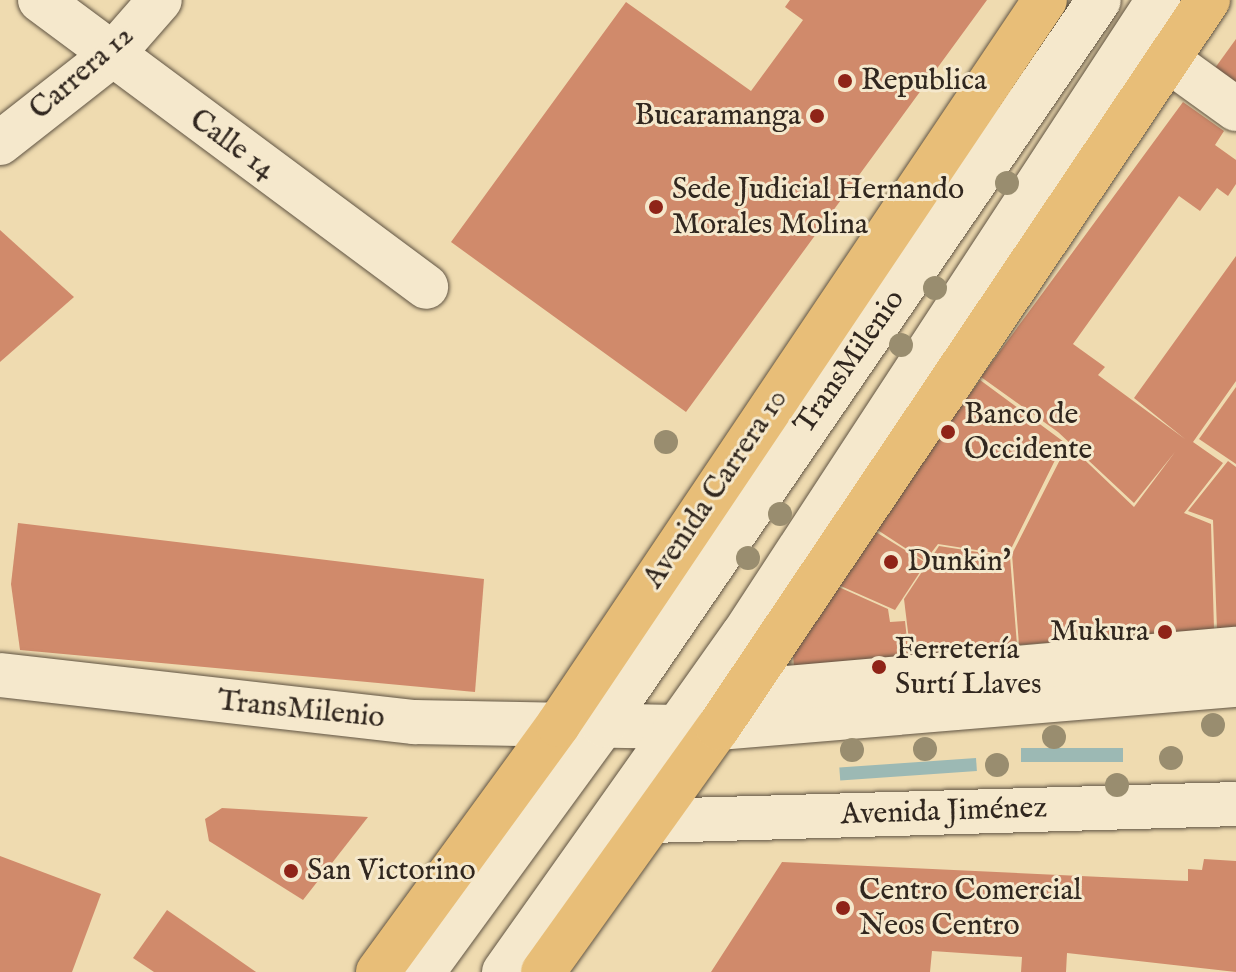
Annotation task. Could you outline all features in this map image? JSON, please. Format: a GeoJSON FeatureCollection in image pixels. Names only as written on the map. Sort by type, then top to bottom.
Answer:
{"type":"FeatureCollection","features":[{"type":"Feature","properties":{"kind":"main road","name":"Avenida Carrera 10"},"geometry":{"type":"LineString","coordinates":[[378,972],[572,738],[1045,0]]}},
{"type":"Feature","properties":{"kind":"main road"},"geometry":{"type":"LineString","coordinates":[[543,972],[651,821],[688,732],[1208,0]]}},
{"type":"Feature","properties":{"kind":"street","name":"Calle 14"},"geometry":{"type":"LineString","coordinates":[[40,0],[111,56],[426,287]]}},
{"type":"Feature","properties":{"kind":"street","name":"Carrera 12"},"geometry":{"type":"LineString","coordinates":[[0,143],[111,56],[160,0]]}},
{"type":"Feature","properties":{"kind":"street","name":"TransMilenio"},"geometry":{"type":"LineString","coordinates":[[423,972],[572,738],[1099,0]]}},
{"type":"Feature","properties":{"kind":"street","name":"TransMilenio"},"geometry":{"type":"LineString","coordinates":[[504,972],[688,732],[1158,0]]}},
{"type":"Feature","properties":{"kind":"street"},"geometry":{"type":"LineString","coordinates":[[1168,60],[1236,109]]}},
{"type":"Feature","properties":{"kind":"street"},"geometry":{"type":"LineString","coordinates":[[776,689],[1236,649]]}},
{"type":"Feature","properties":{"kind":"street","name":"TransMilenio"},"geometry":{"type":"LineString","coordinates":[[0,675],[572,738]]}},
{"type":"Feature","properties":{"kind":"street","name":"TransMilenio"},"geometry":{"type":"LineString","coordinates":[[0,706],[412,746],[688,732],[1236,685]]}},
{"type":"Feature","properties":{"kind":"street","name":"Avenida Jiménez"},"geometry":{"type":"LineString","coordinates":[[651,821],[1236,804]]}},
{"type":"Feature","properties":{"kind":"water"},"geometry":{"type":"Polygon","coordinates":[[[1021,748],[1123,748],[1123,762],[1021,762],[1021,748]]]}},
{"type":"Feature","properties":{"kind":"water"},"geometry":{"type":"Polygon","coordinates":[[[976,758],[977,771],[840,781],[839,768],[976,758]]]}},
{"type":"Feature","properties":{"kind":"building","name":"Sede Judicial Hernando Morales Molina"},"geometry":{"type":"Polygon","coordinates":[[[790,0],[987,0],[686,412],[451,242],[626,2],[751,91],[803,20],[785,7],[790,0]]]}},
{"type":"Feature","properties":{"kind":"building"},"geometry":{"type":"Polygon","coordinates":[[[1236,39],[1236,83],[1215,68],[1236,39]]]}},
{"type":"Feature","properties":{"kind":"building"},"geometry":{"type":"Polygon","coordinates":[[[1183,102],[1224,131],[1215,145],[1236,160],[1236,184],[1228,196],[1217,188],[1200,211],[1179,196],[1073,344],[1105,367],[1098,375],[1185,439],[1134,398],[1236,256],[1236,381],[1193,442],[1223,463],[1184,513],[1211,524],[1214,629],[1019,645],[1012,554],[1068,444],[1134,507],[1175,452],[1134,503],[1058,432],[981,377],[1183,102]]]}},
{"type":"Feature","properties":{"kind":"building"},"geometry":{"type":"Polygon","coordinates":[[[0,230],[74,297],[0,362],[0,230]]]}},
{"type":"Feature","properties":{"kind":"building"},"geometry":{"type":"Polygon","coordinates":[[[980,380],[1064,442],[1008,555],[938,544],[925,561],[873,527],[980,380]]]}},
{"type":"Feature","properties":{"kind":"building"},"geometry":{"type":"Polygon","coordinates":[[[1236,387],[1236,464],[1199,439],[1236,387]]]}},
{"type":"Feature","properties":{"kind":"building"},"geometry":{"type":"Polygon","coordinates":[[[1228,461],[1236,467],[1236,631],[1217,630],[1213,520],[1188,511],[1228,461]]]}},
{"type":"Feature","properties":{"kind":"building"},"geometry":{"type":"Polygon","coordinates":[[[18,523],[484,579],[475,692],[20,650],[11,584],[18,523]]]}},
{"type":"Feature","properties":{"kind":"building"},"geometry":{"type":"Polygon","coordinates":[[[871,529],[926,563],[895,610],[834,583],[871,529]]]}},
{"type":"Feature","properties":{"kind":"building"},"geometry":{"type":"Polygon","coordinates":[[[939,546],[1010,557],[1017,645],[911,657],[904,599],[939,546]]]}},
{"type":"Feature","properties":{"kind":"building"},"geometry":{"type":"Polygon","coordinates":[[[832,584],[888,609],[890,622],[905,621],[909,658],[794,667],[792,643],[832,584]]]}},
{"type":"Feature","properties":{"kind":"building","name":"San Victorino"},"geometry":{"type":"Polygon","coordinates":[[[222,808],[368,817],[303,900],[209,841],[205,819],[222,808]]]}},
{"type":"Feature","properties":{"kind":"building"},"geometry":{"type":"Polygon","coordinates":[[[0,856],[101,894],[72,972],[0,972],[0,856]]]}},
{"type":"Feature","properties":{"kind":"building"},"geometry":{"type":"Polygon","coordinates":[[[1204,859],[1236,861],[1236,972],[1067,953],[1066,972],[1021,972],[1022,957],[932,951],[930,972],[711,972],[782,862],[1188,881],[1188,869],[1202,870],[1204,859]]]}},
{"type":"Feature","properties":{"kind":"building"},"geometry":{"type":"Polygon","coordinates":[[[167,910],[256,972],[154,972],[133,958],[167,910]]]}},
{"type":"Feature","properties":{"kind":"place","name":"Republica"},"geometry":{"type":"Point","coordinates":[845,81]}},
{"type":"Feature","properties":{"kind":"place","name":"Bucaramanga"},"geometry":{"type":"Point","coordinates":[817,116]}},
{"type":"Feature","properties":{"kind":"place","name":"Sede Judicial Hernando Morales Molina"},"geometry":{"type":"Point","coordinates":[656,207]}},
{"type":"Feature","properties":{"kind":"place","name":"Banco de Occidente"},"geometry":{"type":"Point","coordinates":[948,432]}},
{"type":"Feature","properties":{"kind":"place","name":"Dunkin'"},"geometry":{"type":"Point","coordinates":[891,562]}},
{"type":"Feature","properties":{"kind":"place","name":"Mukura"},"geometry":{"type":"Point","coordinates":[1165,632]}},
{"type":"Feature","properties":{"kind":"place","name":"Ferretería Surtí Llaves"},"geometry":{"type":"Point","coordinates":[879,667]}},
{"type":"Feature","properties":{"kind":"place","name":"San Victorino"},"geometry":{"type":"Point","coordinates":[291,871]}},
{"type":"Feature","properties":{"kind":"place","name":"Centro Comercial Neos Centro"},"geometry":{"type":"Point","coordinates":[843,908]}}]}
